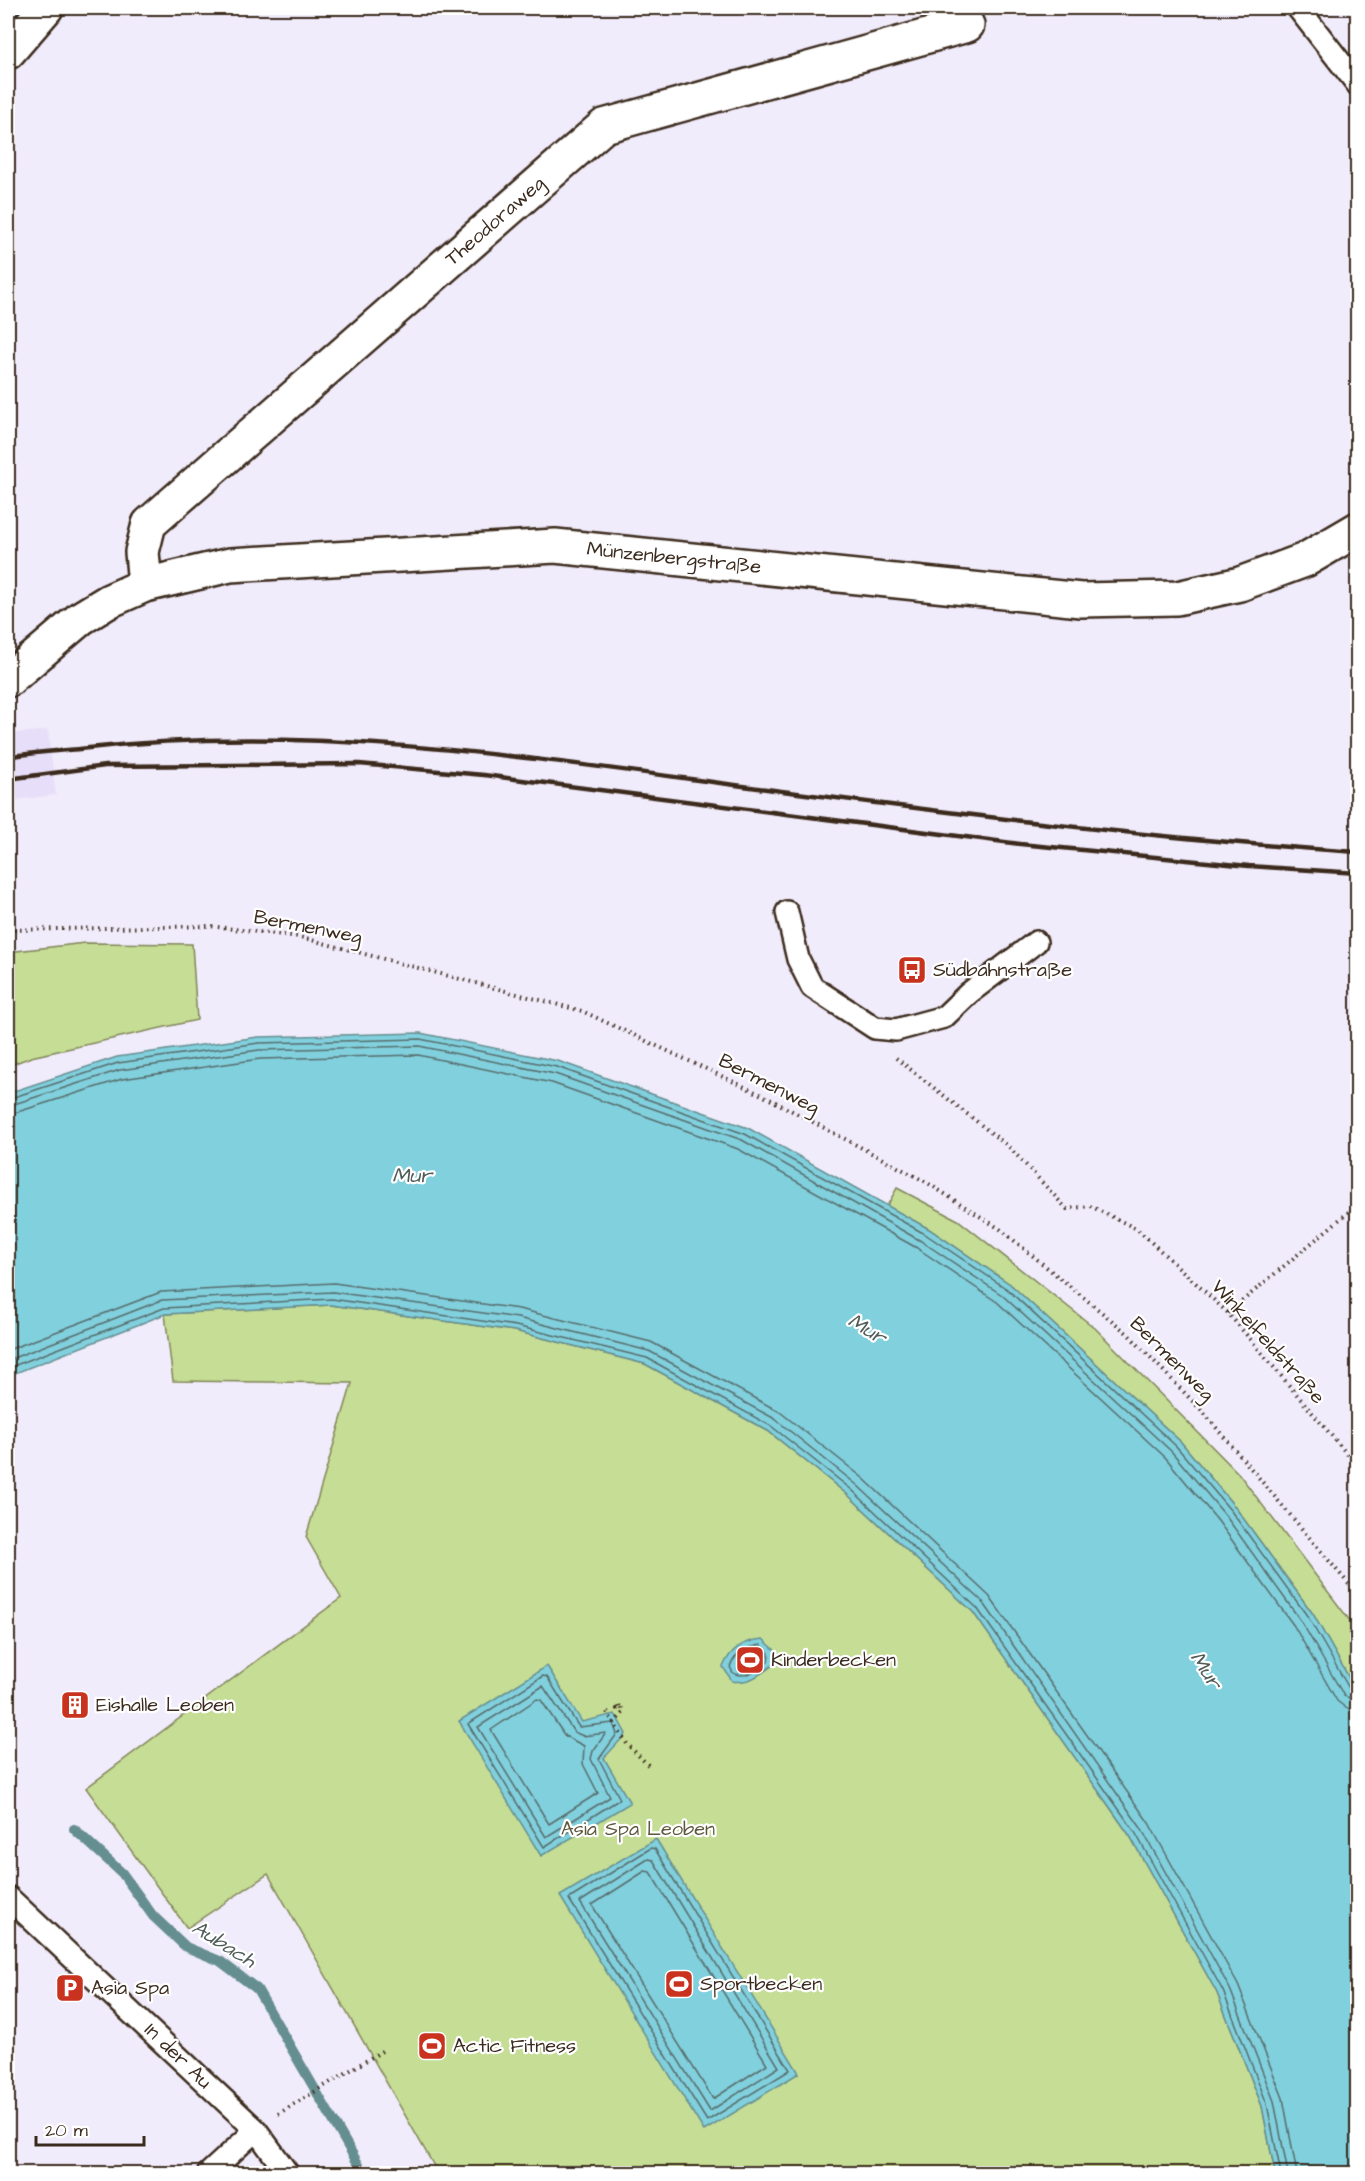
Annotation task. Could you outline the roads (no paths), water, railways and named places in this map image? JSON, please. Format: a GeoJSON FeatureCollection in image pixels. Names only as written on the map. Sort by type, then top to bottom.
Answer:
{"type":"FeatureCollection","features":[{"type":"Feature","properties":{"kind":"street"},"geometry":{"type":"LineString","coordinates":[[8,52],[46,8]]}},
{"type":"Feature","properties":{"kind":"street","name":"Theodoraweg"},"geometry":{"type":"LineString","coordinates":[[145,585],[142,552],[149,524],[604,126],[967,25]]}},
{"type":"Feature","properties":{"kind":"street","name":"Münzenbergstraße"},"geometry":{"type":"LineString","coordinates":[[8,680],[81,618],[109,601],[145,585],[230,565],[555,546],[1081,600],[1177,598],[1240,584],[1305,560],[1358,529]]}},
{"type":"Feature","properties":{"kind":"lane"},"geometry":{"type":"LineString","coordinates":[[1298,8],[1358,85]]}},
{"type":"Feature","properties":{"kind":"lane"},"geometry":{"type":"LineString","coordinates":[[787,912],[798,959],[812,987],[874,1028],[896,1030],[944,1017],[969,993],[1036,942]]}},
{"type":"Feature","properties":{"kind":"lane","name":"In der Au"},"geometry":{"type":"LineString","coordinates":[[8,1897],[256,2130],[288,2174]]}},
{"type":"Feature","properties":{"kind":"lane"},"geometry":{"type":"LineString","coordinates":[[208,2174],[256,2130]]}},
{"type":"Feature","properties":{"kind":"water","name":"Mur"},"geometry":{"type":"Polygon","coordinates":[[[420,1033],[558,1061],[748,1128],[929,1229],[1010,1284],[1181,1442],[1235,1507],[1313,1614],[1357,1692],[1357,2173],[1275,2173],[1262,2106],[1217,1993],[1130,1836],[973,1612],[848,1495],[768,1431],[645,1364],[515,1331],[331,1305],[165,1314],[8,1376],[8,1093],[117,1057],[258,1037],[420,1033]]]}},
{"type":"Feature","properties":{"kind":"water","name":"Kinderbecken"},"geometry":{"type":"Polygon","coordinates":[[[763,1639],[776,1651],[774,1664],[749,1680],[732,1681],[723,1667],[726,1660],[734,1650],[744,1644],[763,1639]]]}},
{"type":"Feature","properties":{"kind":"water"},"geometry":{"type":"Polygon","coordinates":[[[547,1666],[582,1722],[615,1714],[626,1734],[604,1758],[630,1803],[541,1856],[459,1721],[547,1666]]]}},
{"type":"Feature","properties":{"kind":"water","name":"Sportbecken"},"geometry":{"type":"Polygon","coordinates":[[[656,1839],[799,2073],[704,2131],[560,1896],[656,1839]]]}},
{"type":"Feature","properties":{"kind":"waterway","name":"Aubach"},"geometry":{"type":"LineString","coordinates":[[74,1829],[122,1873],[153,1916],[186,1947],[220,1961],[257,1989],[364,2174]]}},
{"type":"Feature","properties":{"kind":"railway"},"geometry":{"type":"LineString","coordinates":[[8,757],[168,741],[247,739],[405,746],[563,762],[1038,823],[1358,852]]}},
{"type":"Feature","properties":{"kind":"railway"},"geometry":{"type":"LineString","coordinates":[[8,779],[105,766],[359,764],[484,775],[1020,844],[1249,866],[1358,873]]}},
{"type":"Feature","properties":{"kind":"place","name":"Südbahnstraße"},"geometry":{"type":"Point","coordinates":[912,970]}},
{"type":"Feature","properties":{"kind":"place","name":"Kinderbecken"},"geometry":{"type":"Point","coordinates":[750,1660]}},
{"type":"Feature","properties":{"kind":"place","name":"Eishalle Leoben"},"geometry":{"type":"Point","coordinates":[75,1705]}},
{"type":"Feature","properties":{"kind":"place","name":"Sportbecken"},"geometry":{"type":"Point","coordinates":[679,1984]}},
{"type":"Feature","properties":{"kind":"place","name":"Asia Spa"},"geometry":{"type":"Point","coordinates":[70,1988]}},
{"type":"Feature","properties":{"kind":"place","name":"Actic Fitness"},"geometry":{"type":"Point","coordinates":[432,2046]}},
{"type":"Feature","properties":{"kind":"park label","name":"Asia Spa Leoben"},"geometry":{"type":"Point","coordinates":[638,1829]}}]}
